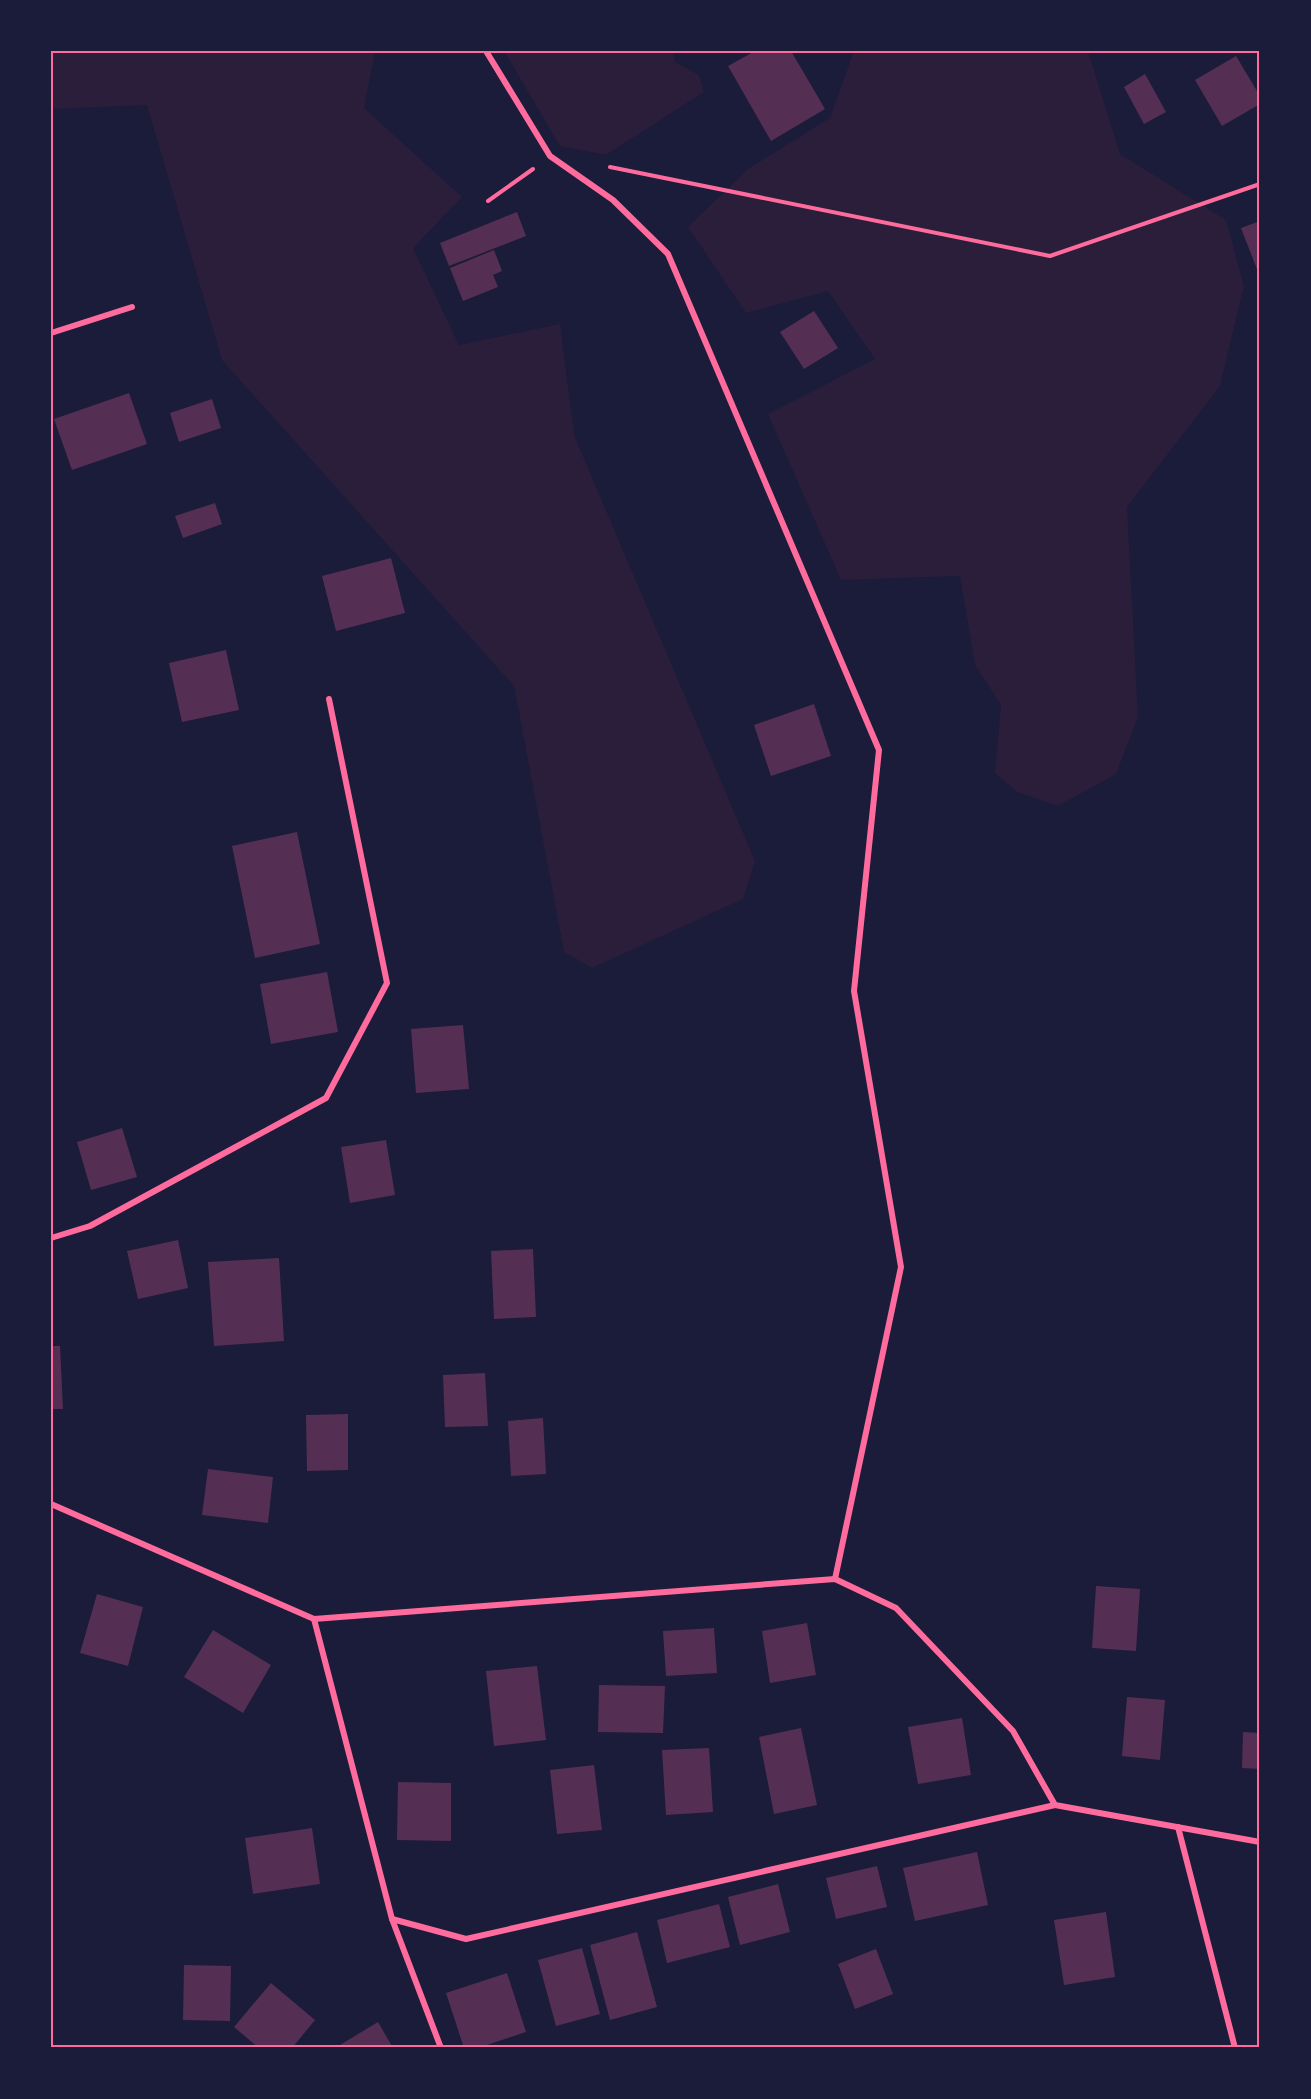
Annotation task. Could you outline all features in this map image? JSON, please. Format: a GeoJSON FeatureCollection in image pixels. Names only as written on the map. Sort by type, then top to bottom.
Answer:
{"type":"FeatureCollection","features":[{"type":"Feature","properties":{"kind":"street"},"geometry":{"type":"LineString","coordinates":[[486,51],[550,156],[613,200],[668,254],[879,750],[854,991],[901,1268],[835,1579]]}},
{"type":"Feature","properties":{"kind":"street"},"geometry":{"type":"LineString","coordinates":[[51,333],[132,307]]}},
{"type":"Feature","properties":{"kind":"street"},"geometry":{"type":"LineString","coordinates":[[51,1238],[90,1226],[326,1098],[387,983],[329,699]]}},
{"type":"Feature","properties":{"kind":"street"},"geometry":{"type":"LineString","coordinates":[[51,1504],[314,1619],[835,1579],[896,1608],[1013,1731],[1055,1805]]}},
{"type":"Feature","properties":{"kind":"street"},"geometry":{"type":"LineString","coordinates":[[314,1619],[392,1918],[441,2048]]}},
{"type":"Feature","properties":{"kind":"street"},"geometry":{"type":"LineString","coordinates":[[392,1918],[466,1939],[1055,1805],[1260,1842]]}},
{"type":"Feature","properties":{"kind":"street"},"geometry":{"type":"LineString","coordinates":[[1178,1827],[1235,2048]]}},
{"type":"Feature","properties":{"kind":"path"},"geometry":{"type":"LineString","coordinates":[[488,201],[550,156]]}},
{"type":"Feature","properties":{"kind":"path"},"geometry":{"type":"LineString","coordinates":[[609,167],[1050,256],[1260,184]]}},
{"type":"Feature","properties":{"kind":"shaded area"},"geometry":{"type":"Polygon","coordinates":[[[51,51],[375,51],[364,108],[462,197],[413,248],[459,345],[560,324],[574,435],[755,861],[743,899],[592,968],[564,952],[514,686],[222,360],[147,105],[51,109],[51,51]]]}},
{"type":"Feature","properties":{"kind":"shaded area"},"geometry":{"type":"Polygon","coordinates":[[[504,51],[673,51],[675,62],[699,75],[704,92],[606,155],[560,146],[504,51]]]}},
{"type":"Feature","properties":{"kind":"shaded area"},"geometry":{"type":"Polygon","coordinates":[[[854,51],[1088,51],[1120,154],[1226,220],[1244,286],[1220,386],[1127,507],[1138,717],[1116,774],[1058,806],[1017,792],[995,773],[1001,705],[975,665],[960,576],[841,580],[768,414],[875,359],[828,291],[746,313],[688,227],[748,169],[830,118],[854,51]]]}},
{"type":"Feature","properties":{"kind":"building"},"geometry":{"type":"Polygon","coordinates":[[[755,51],[791,51],[825,109],[771,141],[728,66],[755,51]]]}},
{"type":"Feature","properties":{"kind":"building"},"geometry":{"type":"Polygon","coordinates":[[[1236,56],[1260,96],[1260,104],[1222,126],[1195,80],[1236,56]]]}},
{"type":"Feature","properties":{"kind":"building"},"geometry":{"type":"Polygon","coordinates":[[[1145,74],[1166,112],[1144,124],[1124,87],[1145,74]]]}},
{"type":"Feature","properties":{"kind":"building"},"geometry":{"type":"Polygon","coordinates":[[[517,212],[526,236],[449,266],[440,243],[517,212]]]}},
{"type":"Feature","properties":{"kind":"building"},"geometry":{"type":"Polygon","coordinates":[[[1260,221],[1260,277],[1241,228],[1260,221]]]}},
{"type":"Feature","properties":{"kind":"building"},"geometry":{"type":"Polygon","coordinates":[[[494,250],[502,271],[493,275],[498,287],[463,301],[450,268],[494,250]]]}},
{"type":"Feature","properties":{"kind":"building"},"geometry":{"type":"Polygon","coordinates":[[[814,311],[838,348],[804,369],[780,332],[814,311]]]}},
{"type":"Feature","properties":{"kind":"building"},"geometry":{"type":"Polygon","coordinates":[[[129,393],[147,444],[72,470],[54,419],[129,393]]]}},
{"type":"Feature","properties":{"kind":"building"},"geometry":{"type":"Polygon","coordinates":[[[212,399],[221,428],[179,442],[170,413],[212,399]]]}},
{"type":"Feature","properties":{"kind":"building"},"geometry":{"type":"Polygon","coordinates":[[[215,503],[222,524],[183,538],[175,516],[215,503]]]}},
{"type":"Feature","properties":{"kind":"building"},"geometry":{"type":"Polygon","coordinates":[[[391,558],[405,613],[336,631],[322,576],[391,558]]]}},
{"type":"Feature","properties":{"kind":"building"},"geometry":{"type":"Polygon","coordinates":[[[226,650],[239,710],[182,722],[169,663],[226,650]]]}},
{"type":"Feature","properties":{"kind":"building"},"geometry":{"type":"Polygon","coordinates":[[[814,704],[831,756],[771,776],[754,725],[814,704]]]}},
{"type":"Feature","properties":{"kind":"building"},"geometry":{"type":"Polygon","coordinates":[[[297,832],[320,944],[255,958],[232,846],[297,832]]]}},
{"type":"Feature","properties":{"kind":"building"},"geometry":{"type":"Polygon","coordinates":[[[327,972],[338,1032],[271,1044],[260,984],[327,972]]]}},
{"type":"Feature","properties":{"kind":"building"},"geometry":{"type":"Polygon","coordinates":[[[463,1025],[469,1089],[416,1093],[411,1029],[463,1025]]]}},
{"type":"Feature","properties":{"kind":"building"},"geometry":{"type":"Polygon","coordinates":[[[122,1128],[137,1177],[91,1190],[77,1142],[122,1128]]]}},
{"type":"Feature","properties":{"kind":"building"},"geometry":{"type":"Polygon","coordinates":[[[386,1140],[395,1195],[350,1203],[341,1147],[386,1140]]]}},
{"type":"Feature","properties":{"kind":"building"},"geometry":{"type":"Polygon","coordinates":[[[178,1240],[188,1288],[138,1299],[127,1251],[178,1240]]]}},
{"type":"Feature","properties":{"kind":"building"},"geometry":{"type":"Polygon","coordinates":[[[533,1249],[536,1317],[494,1319],[491,1251],[533,1249]]]}},
{"type":"Feature","properties":{"kind":"building"},"geometry":{"type":"Polygon","coordinates":[[[279,1258],[284,1341],[214,1346],[208,1262],[279,1258]]]}},
{"type":"Feature","properties":{"kind":"building"},"geometry":{"type":"Polygon","coordinates":[[[51,1346],[60,1346],[63,1409],[51,1409],[51,1346]]]}},
{"type":"Feature","properties":{"kind":"building"},"geometry":{"type":"Polygon","coordinates":[[[485,1373],[488,1426],[445,1427],[443,1375],[485,1373]]]}},
{"type":"Feature","properties":{"kind":"building"},"geometry":{"type":"Polygon","coordinates":[[[348,1414],[348,1470],[307,1471],[306,1415],[348,1414]]]}},
{"type":"Feature","properties":{"kind":"building"},"geometry":{"type":"Polygon","coordinates":[[[543,1418],[546,1474],[511,1476],[508,1421],[543,1418]]]}},
{"type":"Feature","properties":{"kind":"building"},"geometry":{"type":"Polygon","coordinates":[[[208,1469],[273,1477],[268,1523],[202,1515],[208,1469]]]}},
{"type":"Feature","properties":{"kind":"building"},"geometry":{"type":"Polygon","coordinates":[[[1096,1586],[1140,1589],[1136,1651],[1092,1648],[1096,1586]]]}},
{"type":"Feature","properties":{"kind":"building"},"geometry":{"type":"Polygon","coordinates":[[[97,1594],[143,1607],[128,1666],[80,1653],[97,1594]]]}},
{"type":"Feature","properties":{"kind":"building"},"geometry":{"type":"Polygon","coordinates":[[[807,1623],[816,1675],[770,1683],[762,1631],[807,1623]]]}},
{"type":"Feature","properties":{"kind":"building"},"geometry":{"type":"Polygon","coordinates":[[[714,1628],[717,1673],[666,1676],[663,1631],[714,1628]]]}},
{"type":"Feature","properties":{"kind":"building"},"geometry":{"type":"Polygon","coordinates":[[[213,1630],[271,1665],[243,1713],[184,1677],[213,1630]]]}},
{"type":"Feature","properties":{"kind":"building"},"geometry":{"type":"Polygon","coordinates":[[[537,1666],[546,1740],[494,1746],[486,1671],[537,1666]]]}},
{"type":"Feature","properties":{"kind":"building"},"geometry":{"type":"Polygon","coordinates":[[[599,1685],[665,1686],[663,1733],[598,1732],[599,1685]]]}},
{"type":"Feature","properties":{"kind":"building"},"geometry":{"type":"Polygon","coordinates":[[[1127,1697],[1165,1700],[1160,1760],[1122,1756],[1127,1697]]]}},
{"type":"Feature","properties":{"kind":"building"},"geometry":{"type":"Polygon","coordinates":[[[962,1718],[971,1775],[918,1784],[908,1727],[962,1718]]]}},
{"type":"Feature","properties":{"kind":"building"},"geometry":{"type":"Polygon","coordinates":[[[801,1728],[817,1805],[774,1814],[759,1737],[801,1728]]]}},
{"type":"Feature","properties":{"kind":"building"},"geometry":{"type":"Polygon","coordinates":[[[1243,1732],[1260,1733],[1260,1769],[1242,1768],[1243,1732]]]}},
{"type":"Feature","properties":{"kind":"building"},"geometry":{"type":"Polygon","coordinates":[[[709,1748],[713,1812],[666,1815],[662,1750],[709,1748]]]}},
{"type":"Feature","properties":{"kind":"building"},"geometry":{"type":"Polygon","coordinates":[[[594,1765],[602,1830],[557,1834],[550,1770],[594,1765]]]}},
{"type":"Feature","properties":{"kind":"building"},"geometry":{"type":"Polygon","coordinates":[[[398,1782],[451,1783],[451,1841],[397,1840],[398,1782]]]}},
{"type":"Feature","properties":{"kind":"building"},"geometry":{"type":"Polygon","coordinates":[[[312,1828],[320,1884],[253,1894],[245,1838],[312,1828]]]}},
{"type":"Feature","properties":{"kind":"building"},"geometry":{"type":"Polygon","coordinates":[[[977,1852],[988,1905],[915,1921],[903,1868],[977,1852]]]}},
{"type":"Feature","properties":{"kind":"building"},"geometry":{"type":"Polygon","coordinates":[[[877,1866],[887,1907],[836,1919],[826,1878],[877,1866]]]}},
{"type":"Feature","properties":{"kind":"building"},"geometry":{"type":"Polygon","coordinates":[[[778,1884],[790,1932],[740,1945],[728,1897],[778,1884]]]}},
{"type":"Feature","properties":{"kind":"building"},"geometry":{"type":"Polygon","coordinates":[[[719,1904],[730,1947],[667,1963],[657,1920],[719,1904]]]}},
{"type":"Feature","properties":{"kind":"building"},"geometry":{"type":"Polygon","coordinates":[[[1106,1912],[1115,1977],[1064,1985],[1054,1920],[1106,1912]]]}},
{"type":"Feature","properties":{"kind":"building"},"geometry":{"type":"Polygon","coordinates":[[[637,1932],[657,2007],[610,2020],[590,1945],[637,1932]]]}},
{"type":"Feature","properties":{"kind":"building"},"geometry":{"type":"Polygon","coordinates":[[[582,1948],[600,2014],[556,2026],[538,1960],[582,1948]]]}},
{"type":"Feature","properties":{"kind":"building"},"geometry":{"type":"Polygon","coordinates":[[[876,1949],[893,1994],[855,2009],[838,1964],[876,1949]]]}},
{"type":"Feature","properties":{"kind":"building"},"geometry":{"type":"Polygon","coordinates":[[[184,1965],[231,1966],[230,2021],[183,2020],[184,1965]]]}},
{"type":"Feature","properties":{"kind":"building"},"geometry":{"type":"Polygon","coordinates":[[[507,1973],[526,2032],[478,2048],[464,2048],[446,1993],[507,1973]]]}},
{"type":"Feature","properties":{"kind":"building"},"geometry":{"type":"Polygon","coordinates":[[[271,1983],[315,2020],[292,2048],[259,2048],[234,2027],[271,1983]]]}},
{"type":"Feature","properties":{"kind":"building"},"geometry":{"type":"Polygon","coordinates":[[[378,2022],[393,2048],[335,2048],[378,2022]]]}}]}
